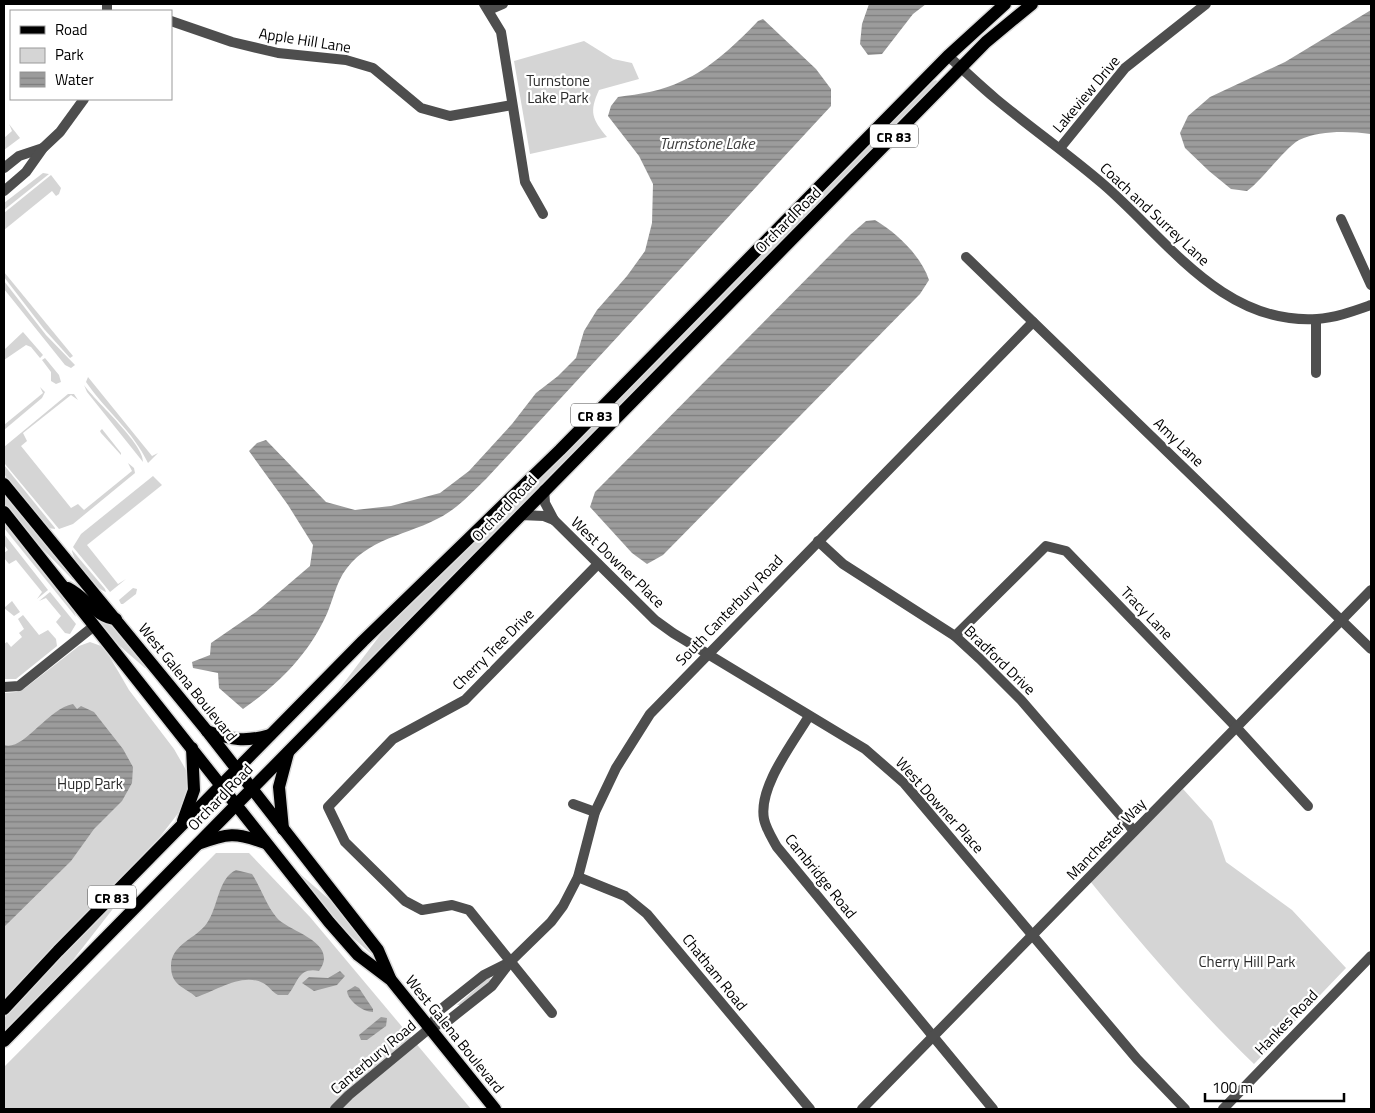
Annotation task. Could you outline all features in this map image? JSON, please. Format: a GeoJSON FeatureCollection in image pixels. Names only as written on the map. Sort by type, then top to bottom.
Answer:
{"type":"FeatureCollection","features":[{"type":"Feature","properties":{"kind":"main road","name":"Orchard Road"},"geometry":{"type":"LineString","coordinates":[[4,1009],[363,640],[560,450],[948,56],[1006,4]]}},
{"type":"Feature","properties":{"kind":"main road","name":"Orchard Road"},"geometry":{"type":"LineString","coordinates":[[4,1041],[251,787],[961,67],[986,42],[1032,4]]}},
{"type":"Feature","properties":{"kind":"main road","name":"West Galena Boulevard"},"geometry":{"type":"LineString","coordinates":[[4,484],[116,619],[251,787],[378,950],[391,980]]}},
{"type":"Feature","properties":{"kind":"main road","name":"West Galena Boulevard"},"geometry":{"type":"LineString","coordinates":[[4,512],[266,844],[358,955],[391,980],[495,1109]]}},
{"type":"Feature","properties":{"kind":"main road"},"geometry":{"type":"LineString","coordinates":[[62,584],[80,594],[99,614],[106,618],[116,619]]}},
{"type":"Feature","properties":{"kind":"main road"},"geometry":{"type":"LineString","coordinates":[[207,731],[237,741],[252,740],[272,734]]}},
{"type":"Feature","properties":{"kind":"main road"},"geometry":{"type":"LineString","coordinates":[[181,826],[194,790],[192,748]]}},
{"type":"Feature","properties":{"kind":"main road"},"geometry":{"type":"LineString","coordinates":[[283,829],[279,788],[289,750]]}},
{"type":"Feature","properties":{"kind":"main road"},"geometry":{"type":"LineString","coordinates":[[194,846],[227,834],[237,834],[266,844]]}},
{"type":"Feature","properties":{"kind":"street"},"geometry":{"type":"LineString","coordinates":[[503,4],[486,7],[501,32],[525,182],[543,214]]}},
{"type":"Feature","properties":{"kind":"street","name":"Lakeview Drive"},"geometry":{"type":"LineString","coordinates":[[1060,148],[1125,68],[1206,4]]}},
{"type":"Feature","properties":{"kind":"street","name":"Apple Hill Lane"},"geometry":{"type":"LineString","coordinates":[[172,21],[232,42],[278,53],[346,60],[373,68],[421,108],[450,116],[512,105]]}},
{"type":"Feature","properties":{"kind":"street","name":"Coach and Surrey Lane"},"geometry":{"type":"LineString","coordinates":[[948,56],[996,100],[1060,148],[1104,185],[1197,274],[1227,297],[1283,317],[1316,320],[1347,314],[1371,304]]}},
{"type":"Feature","properties":{"kind":"street"},"geometry":{"type":"LineString","coordinates":[[4,191],[26,172],[44,148],[60,132],[83,100]]}},
{"type":"Feature","properties":{"kind":"street"},"geometry":{"type":"LineString","coordinates":[[4,168],[19,156],[44,148]]}},
{"type":"Feature","properties":{"kind":"street"},"geometry":{"type":"LineString","coordinates":[[1341,219],[1371,285]]}},
{"type":"Feature","properties":{"kind":"street","name":"Amy Lane"},"geometry":{"type":"LineString","coordinates":[[966,257],[1371,649]]}},
{"type":"Feature","properties":{"kind":"street"},"geometry":{"type":"LineString","coordinates":[[1316,320],[1316,373]]}},
{"type":"Feature","properties":{"kind":"street","name":"South Canterbury Road"},"geometry":{"type":"LineString","coordinates":[[430,1028],[449,1020],[492,986],[511,961],[550,922],[563,906],[578,877],[595,812],[616,768],[650,714],[1033,322]]}},
{"type":"Feature","properties":{"kind":"street","name":"West Downer Place"},"geometry":{"type":"LineString","coordinates":[[544,490],[545,503],[554,520],[655,620],[706,656],[865,749],[904,783],[1137,1059],[1185,1109]]}},
{"type":"Feature","properties":{"kind":"street","name":"West Downer Place"},"geometry":{"type":"LineString","coordinates":[[520,515],[544,516],[554,520]]}},
{"type":"Feature","properties":{"kind":"street","name":"Bradford Drive"},"geometry":{"type":"LineString","coordinates":[[818,541],[843,564],[866,580],[909,605],[955,636],[1021,700],[1134,831]]}},
{"type":"Feature","properties":{"kind":"street","name":"Tracy Lane"},"geometry":{"type":"LineString","coordinates":[[955,636],[1046,546],[1066,551],[1237,728],[1308,806]]}},
{"type":"Feature","properties":{"kind":"street","name":"Cherry Tree Drive"},"geometry":{"type":"LineString","coordinates":[[552,1013],[469,910],[452,905],[422,910],[405,901],[345,842],[328,807],[393,739],[465,700],[598,564]]}},
{"type":"Feature","properties":{"kind":"street","name":"Manchester Way"},"geometry":{"type":"LineString","coordinates":[[862,1109],[1371,590]]}},
{"type":"Feature","properties":{"kind":"street"},"geometry":{"type":"LineString","coordinates":[[4,687],[19,686],[94,626]]}},
{"type":"Feature","properties":{"kind":"street","name":"Cambridge Road"},"geometry":{"type":"LineString","coordinates":[[809,716],[776,772],[766,795],[764,818],[768,830],[777,847],[993,1109]]}},
{"type":"Feature","properties":{"kind":"street"},"geometry":{"type":"LineString","coordinates":[[574,804],[595,812]]}},
{"type":"Feature","properties":{"kind":"street","name":"Chatham Road"},"geometry":{"type":"LineString","coordinates":[[578,877],[625,896],[647,914],[810,1109]]}},
{"type":"Feature","properties":{"kind":"street","name":"Hankes Road"},"geometry":{"type":"LineString","coordinates":[[1223,1109],[1371,956]]}},
{"type":"Feature","properties":{"kind":"street","name":"Canterbury Road"},"geometry":{"type":"LineString","coordinates":[[335,1109],[349,1095],[430,1028]]}},
{"type":"Feature","properties":{"kind":"green space","name":"Turnstone Lake Park"},"geometry":{"type":"Polygon","coordinates":[[[584,41],[613,59],[632,63],[639,79],[599,90],[593,110],[595,120],[607,137],[530,154],[514,61],[584,41]]]}},
{"type":"Feature","properties":{"kind":"green space"},"geometry":{"type":"Polygon","coordinates":[[[936,80],[938,82],[334,696],[390,622],[928,84],[936,80]]]}},
{"type":"Feature","properties":{"kind":"green space"},"geometry":{"type":"Polygon","coordinates":[[[9,124],[20,138],[4,150],[4,138],[12,131],[9,124]]]}},
{"type":"Feature","properties":{"kind":"green space"},"geometry":{"type":"Polygon","coordinates":[[[43,173],[49,174],[4,210],[4,203],[43,173]]]}},
{"type":"Feature","properties":{"kind":"green space"},"geometry":{"type":"Polygon","coordinates":[[[51,175],[61,188],[59,194],[56,196],[52,191],[4,230],[4,213],[51,175]]]}},
{"type":"Feature","properties":{"kind":"green space"},"geometry":{"type":"Polygon","coordinates":[[[4,272],[73,356],[70,358],[44,329],[4,277],[4,272]]]}},
{"type":"Feature","properties":{"kind":"green space"},"geometry":{"type":"Polygon","coordinates":[[[4,281],[46,335],[75,365],[71,368],[65,365],[4,289],[4,281]]]}},
{"type":"Feature","properties":{"kind":"green space"},"geometry":{"type":"Polygon","coordinates":[[[23,332],[43,355],[40,358],[31,347],[26,345],[4,360],[4,350],[23,332]]]}},
{"type":"Feature","properties":{"kind":"green space"},"geometry":{"type":"Polygon","coordinates":[[[45,358],[59,375],[61,382],[56,384],[51,381],[51,372],[42,360],[45,358]]]}},
{"type":"Feature","properties":{"kind":"green space"},"geometry":{"type":"Polygon","coordinates":[[[88,377],[152,456],[158,453],[148,463],[135,441],[86,382],[88,377]]]}},
{"type":"Feature","properties":{"kind":"green space"},"geometry":{"type":"Polygon","coordinates":[[[84,385],[128,434],[141,454],[143,462],[87,392],[84,385]]]}},
{"type":"Feature","properties":{"kind":"green space"},"geometry":{"type":"Polygon","coordinates":[[[40,387],[45,392],[42,398],[4,430],[4,425],[43,393],[40,387]]]}},
{"type":"Feature","properties":{"kind":"green space"},"geometry":{"type":"Polygon","coordinates":[[[68,394],[74,394],[78,400],[71,395],[23,433],[27,441],[21,446],[71,508],[78,504],[84,510],[132,471],[128,463],[134,468],[135,473],[73,524],[59,529],[5,464],[4,447],[68,394]]]}},
{"type":"Feature","properties":{"kind":"green space"},"geometry":{"type":"Polygon","coordinates":[[[102,429],[121,453],[121,455],[101,433],[102,429]]]}},
{"type":"Feature","properties":{"kind":"green space"},"geometry":{"type":"Polygon","coordinates":[[[4,465],[55,529],[48,528],[4,474],[4,465]]]}},
{"type":"Feature","properties":{"kind":"green space"},"geometry":{"type":"Polygon","coordinates":[[[153,476],[162,485],[87,545],[118,584],[126,579],[110,592],[73,547],[81,534],[153,476]]]}},
{"type":"Feature","properties":{"kind":"green space"},"geometry":{"type":"Polygon","coordinates":[[[4,490],[75,579],[73,580],[28,534],[4,504],[4,490]]]}},
{"type":"Feature","properties":{"kind":"green space"},"geometry":{"type":"Polygon","coordinates":[[[4,521],[73,609],[76,617],[4,528],[4,521]]]}},
{"type":"Feature","properties":{"kind":"green space"},"geometry":{"type":"Polygon","coordinates":[[[4,534],[48,590],[37,599],[42,592],[16,560],[9,564],[4,558],[4,553],[8,550],[4,545],[4,534]]]}},
{"type":"Feature","properties":{"kind":"green space"},"geometry":{"type":"Polygon","coordinates":[[[72,550],[106,592],[97,586],[86,574],[73,555],[72,550]]]}},
{"type":"Feature","properties":{"kind":"green space"},"geometry":{"type":"Polygon","coordinates":[[[133,588],[137,589],[136,594],[121,604],[119,600],[133,588]]]}},
{"type":"Feature","properties":{"kind":"green space"},"geometry":{"type":"Polygon","coordinates":[[[50,592],[76,624],[70,634],[65,633],[56,622],[61,616],[46,598],[39,601],[50,592]]]}},
{"type":"Feature","properties":{"kind":"green space"},"geometry":{"type":"Polygon","coordinates":[[[12,601],[20,612],[14,616],[4,608],[12,601]]]}},
{"type":"Feature","properties":{"kind":"green space"},"geometry":{"type":"Polygon","coordinates":[[[23,615],[39,635],[48,630],[56,639],[57,646],[16,679],[4,679],[4,644],[7,642],[11,647],[22,637],[19,633],[24,629],[18,619],[23,615]]]}},
{"type":"Feature","properties":{"kind":"green space"},"geometry":{"type":"Polygon","coordinates":[[[98,621],[114,625],[147,667],[145,668],[114,641],[98,621]]]}},
{"type":"Feature","properties":{"kind":"green space","name":"Hupp Park"},"geometry":{"type":"Polygon","coordinates":[[[90,642],[104,647],[129,690],[174,749],[186,770],[189,788],[183,807],[159,838],[4,999],[4,693],[16,692],[25,688],[79,646],[90,642]]]}},
{"type":"Feature","properties":{"kind":"green space","name":"Cherry Hill Park"},"geometry":{"type":"Polygon","coordinates":[[[1183,789],[1212,821],[1226,862],[1292,910],[1346,968],[1254,1064],[1169,975],[1090,881],[1183,789]]]}},
{"type":"Feature","properties":{"kind":"green space"},"geometry":{"type":"Polygon","coordinates":[[[216,853],[249,853],[310,917],[471,1109],[4,1109],[4,1067],[216,853]]]}},
{"type":"Feature","properties":{"kind":"green space"},"geometry":{"type":"Polygon","coordinates":[[[300,874],[346,914],[377,959],[336,923],[298,875],[300,874]]]}},
{"type":"Feature","properties":{"kind":"green space"},"geometry":{"type":"Polygon","coordinates":[[[124,890],[126,892],[66,969],[4,1032],[4,1018],[124,890]]]}},
{"type":"Feature","properties":{"kind":"green space"},"geometry":{"type":"Polygon","coordinates":[[[489,977],[491,980],[489,983],[461,1005],[457,1005],[489,977]]]}},
{"type":"Feature","properties":{"kind":"water"},"geometry":{"type":"Polygon","coordinates":[[[869,4],[926,4],[913,14],[882,54],[868,55],[860,44],[862,24],[869,4]]]}},
{"type":"Feature","properties":{"kind":"water"},"geometry":{"type":"Polygon","coordinates":[[[1371,10],[1371,134],[1335,132],[1316,134],[1299,140],[1247,191],[1231,189],[1185,148],[1180,133],[1188,116],[1210,97],[1285,62],[1371,10]]]}},
{"type":"Feature","properties":{"kind":"water","name":"Turnstone Lake"},"geometry":{"type":"Polygon","coordinates":[[[763,19],[816,69],[831,89],[831,106],[486,479],[454,508],[436,519],[369,548],[357,557],[343,574],[317,634],[299,658],[267,691],[243,709],[219,688],[218,673],[193,668],[192,662],[210,655],[211,643],[256,612],[310,566],[313,545],[288,505],[249,451],[257,443],[266,440],[326,502],[355,510],[391,506],[440,493],[469,471],[512,424],[536,393],[558,376],[576,358],[584,331],[597,310],[627,276],[645,251],[652,223],[653,184],[639,156],[608,116],[611,106],[618,97],[659,90],[703,70],[723,55],[758,21],[763,19]]]}},
{"type":"Feature","properties":{"kind":"water"},"geometry":{"type":"Polygon","coordinates":[[[875,220],[900,238],[920,262],[929,280],[920,294],[663,555],[647,564],[632,553],[590,507],[595,492],[850,235],[866,221],[875,220]]]}},
{"type":"Feature","properties":{"kind":"water"},"geometry":{"type":"Polygon","coordinates":[[[73,704],[77,709],[81,706],[94,712],[123,749],[133,767],[132,783],[122,801],[94,829],[71,861],[4,927],[4,745],[19,742],[63,707],[73,704]]]}},
{"type":"Feature","properties":{"kind":"water"},"geometry":{"type":"Polygon","coordinates":[[[236,870],[252,874],[277,918],[310,939],[323,952],[324,961],[319,971],[307,971],[299,977],[288,995],[278,995],[263,983],[255,980],[246,980],[229,984],[196,997],[179,985],[173,978],[171,966],[175,952],[207,923],[225,880],[236,870]]]}},
{"type":"Feature","properties":{"kind":"water"},"geometry":{"type":"Polygon","coordinates":[[[340,971],[345,976],[337,985],[314,991],[302,983],[309,977],[328,978],[340,971]]]}},
{"type":"Feature","properties":{"kind":"water"},"geometry":{"type":"Polygon","coordinates":[[[355,986],[359,988],[373,1009],[373,1012],[361,1008],[350,998],[347,991],[355,986]]]}},
{"type":"Feature","properties":{"kind":"water"},"geometry":{"type":"Polygon","coordinates":[[[381,1017],[387,1018],[386,1026],[367,1040],[361,1040],[359,1035],[381,1017]]]}}]}
